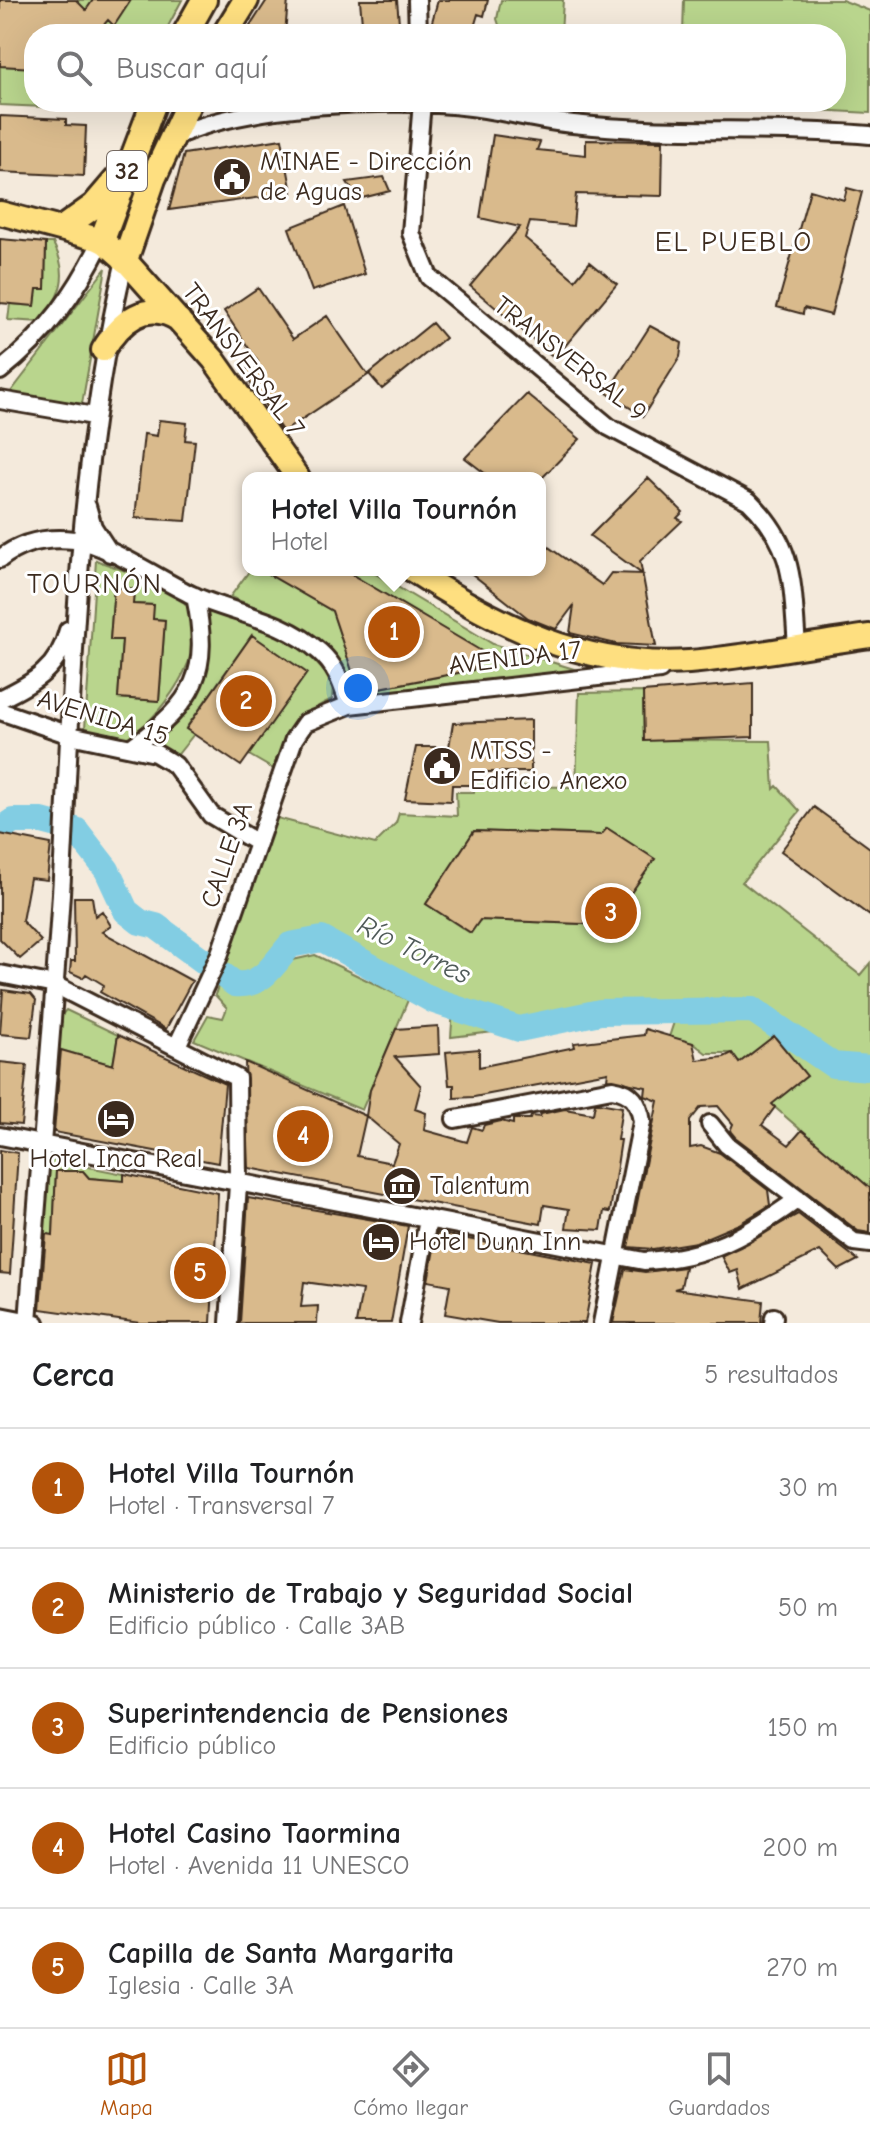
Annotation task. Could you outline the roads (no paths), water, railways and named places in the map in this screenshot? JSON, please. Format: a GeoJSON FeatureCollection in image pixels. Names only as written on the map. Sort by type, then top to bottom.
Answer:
{"type":"FeatureCollection","features":[{"type":"Feature","properties":{"kind":"highway"},"geometry":{"type":"LineString","coordinates":[[191,24],[204,0]]}},
{"type":"Feature","properties":{"kind":"highway"},"geometry":{"type":"LineString","coordinates":[[231,24],[246,0]]}},
{"type":"Feature","properties":{"kind":"highway","name":"32"},"geometry":{"type":"LineString","coordinates":[[102,240],[150,112]]}},
{"type":"Feature","properties":{"kind":"highway","name":"32"},"geometry":{"type":"LineString","coordinates":[[125,260],[153,179],[185,112]]}},
{"type":"Feature","properties":{"kind":"highway"},"geometry":{"type":"LineString","coordinates":[[63,228],[94,206],[128,168]]}},
{"type":"Feature","properties":{"kind":"main road"},"geometry":{"type":"LineString","coordinates":[[0,213],[63,228]]}},
{"type":"Feature","properties":{"kind":"main road","name":"TRANSVERSAL 7"},"geometry":{"type":"LineString","coordinates":[[63,228],[102,240],[125,260],[184,323],[294,472]]}},
{"type":"Feature","properties":{"kind":"main road"},"geometry":{"type":"LineString","coordinates":[[103,350],[121,325],[145,312],[172,315],[184,323]]}},
{"type":"Feature","properties":{"kind":"main road"},"geometry":{"type":"LineString","coordinates":[[422,576],[510,628],[559,646],[623,659],[689,662]]}},
{"type":"Feature","properties":{"kind":"main road","name":"AVENIDA 17"},"geometry":{"type":"LineString","coordinates":[[689,662],[870,636]]}},
{"type":"Feature","properties":{"kind":"street"},"geometry":{"type":"LineString","coordinates":[[417,0],[418,24]]}},
{"type":"Feature","properties":{"kind":"street"},"geometry":{"type":"LineString","coordinates":[[195,112],[212,124]]}},
{"type":"Feature","properties":{"kind":"street"},"geometry":{"type":"LineString","coordinates":[[172,138],[212,124],[272,112]]}},
{"type":"Feature","properties":{"kind":"street","name":"TRANSVERSAL 9"},"geometry":{"type":"LineString","coordinates":[[421,112],[411,233],[429,277],[609,427],[664,459],[730,490],[768,519],[786,550],[791,568],[797,646]]}},
{"type":"Feature","properties":{"kind":"street"},"geometry":{"type":"LineString","coordinates":[[504,112],[574,124],[870,135]]}},
{"type":"Feature","properties":{"kind":"street"},"geometry":{"type":"LineString","coordinates":[[0,371],[28,349],[62,312],[102,240]]}},
{"type":"Feature","properties":{"kind":"street"},"geometry":{"type":"LineString","coordinates":[[0,1316],[31,1322],[40,1143],[64,842],[80,540],[103,350],[125,260]]}},
{"type":"Feature","properties":{"kind":"street"},"geometry":{"type":"LineString","coordinates":[[0,400],[94,416]]}},
{"type":"Feature","properties":{"kind":"street"},"geometry":{"type":"LineString","coordinates":[[86,494],[93,527],[111,554]]}},
{"type":"Feature","properties":{"kind":"street"},"geometry":{"type":"LineString","coordinates":[[0,559],[27,544],[53,538],[80,540],[195,596],[274,622],[301,637],[330,661],[349,705]]}},
{"type":"Feature","properties":{"kind":"street"},"geometry":{"type":"LineString","coordinates":[[133,746],[168,721],[199,673],[203,649],[195,596]]}},
{"type":"Feature","properties":{"kind":"street","name":"AVENIDA 15"},"geometry":{"type":"LineString","coordinates":[[0,699],[47,672],[63,650],[76,600]]}},
{"type":"Feature","properties":{"kind":"street","name":"AVENIDA 17"},"geometry":{"type":"LineString","coordinates":[[349,705],[658,670],[689,662]]}},
{"type":"Feature","properties":{"kind":"street","name":"CALLE 3A"},"geometry":{"type":"LineString","coordinates":[[177,1046],[219,956],[294,739],[305,723],[349,705]]}},
{"type":"Feature","properties":{"kind":"street","name":"AVENIDA 15"},"geometry":{"type":"LineString","coordinates":[[0,711],[70,735],[133,746],[175,765],[211,815],[256,842]]}},
{"type":"Feature","properties":{"kind":"street"},"geometry":{"type":"LineString","coordinates":[[0,974],[55,985],[237,1078],[238,1184],[229,1323]]}},
{"type":"Feature","properties":{"kind":"street"},"geometry":{"type":"LineString","coordinates":[[455,1119],[612,1089],[632,1096],[640,1107],[642,1122],[602,1323]]}},
{"type":"Feature","properties":{"kind":"street"},"geometry":{"type":"LineString","coordinates":[[710,1124],[727,1145],[854,1242],[870,1245]]}},
{"type":"Feature","properties":{"kind":"street"},"geometry":{"type":"LineString","coordinates":[[0,1136],[644,1261],[694,1257],[762,1225],[798,1199]]}},
{"type":"Feature","properties":{"kind":"street"},"geometry":{"type":"LineString","coordinates":[[409,1323],[428,1220]]}},
{"type":"Feature","properties":{"kind":"waterway","name":"Río Torres"},"geometry":{"type":"LineString","coordinates":[[0,830],[13,821],[42,821],[76,830],[107,870],[126,911],[140,922],[156,926],[235,984],[260,978],[290,945],[322,939],[434,1001],[519,1029],[600,1012],[753,1010],[833,1065],[870,1068]]}},
{"type":"Feature","properties":{"kind":"place","name":"MINAE - Dirección de Aguas"},"geometry":{"type":"Point","coordinates":[232,177]}},
{"type":"Feature","properties":{"kind":"place","name":"Hotel Villa Tournón"},"geometry":{"type":"Point","coordinates":[394,632]}},
{"type":"Feature","properties":{"kind":"place","name":"Ministerio de Trabajo y Seguridad Social"},"geometry":{"type":"Point","coordinates":[246,701]}},
{"type":"Feature","properties":{"kind":"place","name":"MTSS - Edificio Anexo"},"geometry":{"type":"Point","coordinates":[442,766]}},
{"type":"Feature","properties":{"kind":"place","name":"Superintendencia de Pensiones"},"geometry":{"type":"Point","coordinates":[611,913]}},
{"type":"Feature","properties":{"kind":"place","name":"Hotel Inca Real"},"geometry":{"type":"Point","coordinates":[116,1119]}},
{"type":"Feature","properties":{"kind":"place","name":"Hotel Casino Taormina"},"geometry":{"type":"Point","coordinates":[303,1136]}},
{"type":"Feature","properties":{"kind":"place","name":"Talentum"},"geometry":{"type":"Point","coordinates":[402,1186]}},
{"type":"Feature","properties":{"kind":"place","name":"Hotel Dunn Inn"},"geometry":{"type":"Point","coordinates":[381,1242]}},
{"type":"Feature","properties":{"kind":"place","name":"Capilla de Santa Margarita"},"geometry":{"type":"Point","coordinates":[200,1273]}},
{"type":"Feature","properties":{"kind":"district","name":"EL PUEBLO"},"geometry":{"type":"Point","coordinates":[734,242]}},
{"type":"Feature","properties":{"kind":"district","name":"TOURNÓN"},"geometry":{"type":"Point","coordinates":[95,584]}}]}
